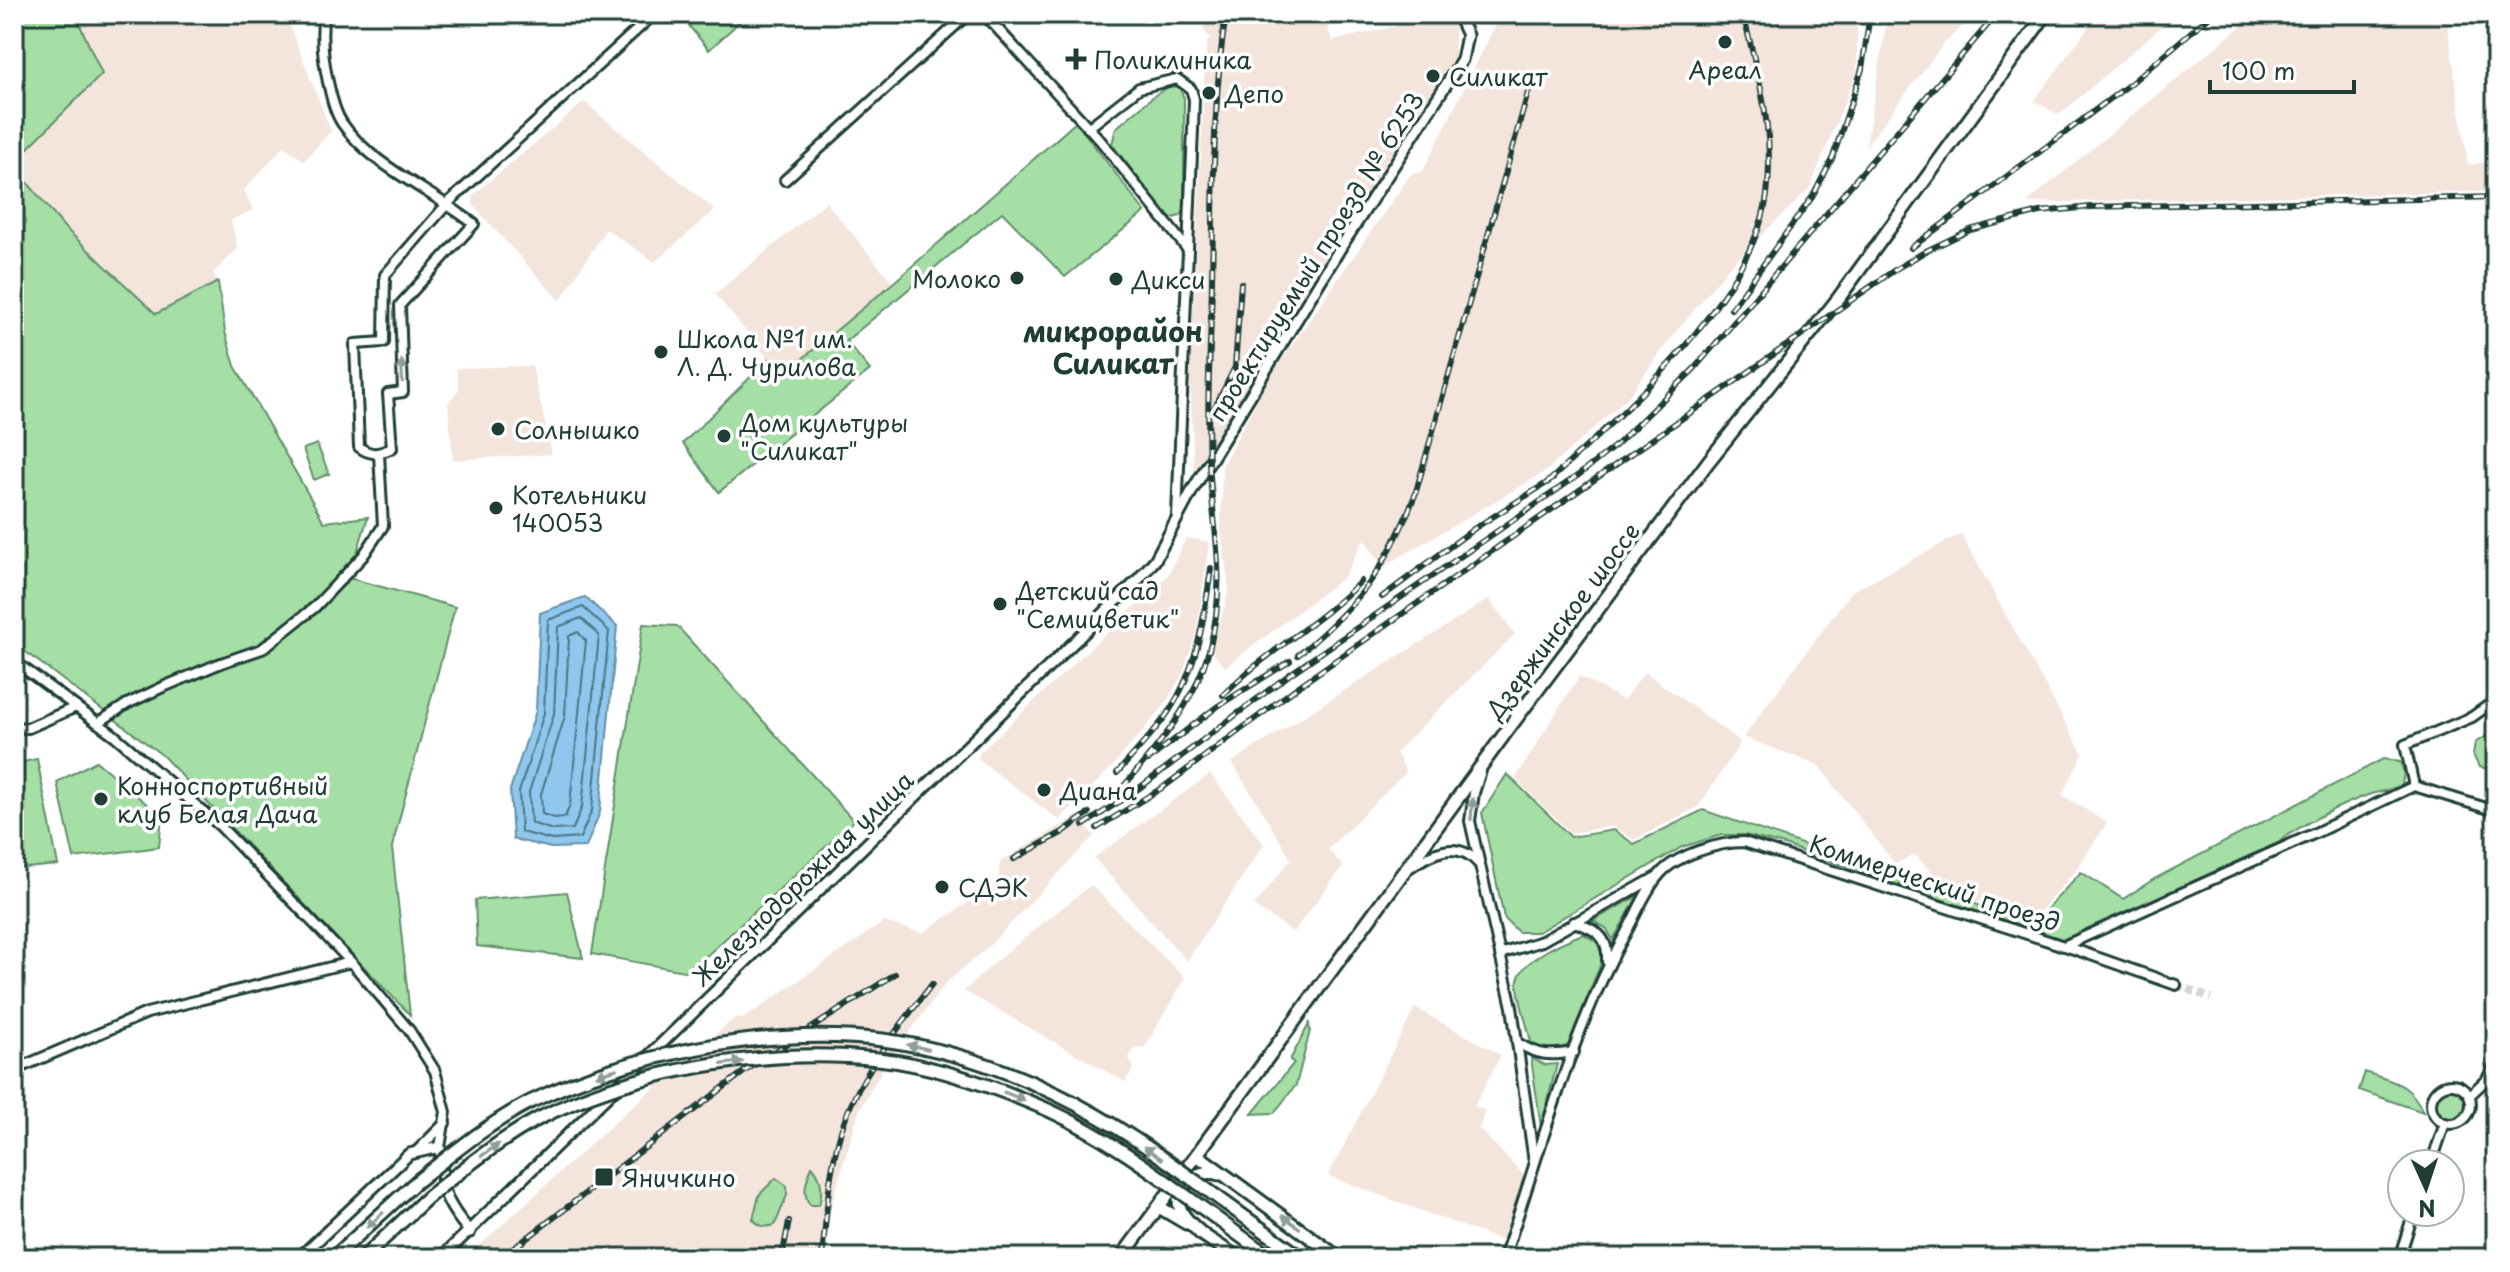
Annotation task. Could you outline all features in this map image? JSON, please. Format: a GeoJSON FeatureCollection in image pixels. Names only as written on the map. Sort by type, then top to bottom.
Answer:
{"type":"FeatureCollection","features":[{"type":"Feature","properties":{"kind":"main road","name":"Дзержинское шоссе"},"geometry":{"type":"LineString","coordinates":[[1121,1258],[1488,756],[1708,462],[1838,299],[2046,14]]}},
{"type":"Feature","properties":{"kind":"main road"},"geometry":{"type":"LineString","coordinates":[[333,1258],[416,1182],[487,1129],[527,1104],[602,1073],[658,1056],[767,1040],[847,1038],[881,1040],[943,1053],[1055,1093],[1134,1139],[1302,1258]]}},
{"type":"Feature","properties":{"kind":"main road"},"geometry":{"type":"LineString","coordinates":[[363,1258],[428,1197],[536,1120],[608,1091],[663,1074],[808,1056],[857,1057],[910,1064],[939,1071],[1048,1110],[1124,1154],[1272,1258]]}},
{"type":"Feature","properties":{"kind":"main road"},"geometry":{"type":"LineString","coordinates":[[1197,1155],[1339,1258]]}},
{"type":"Feature","properties":{"kind":"main road"},"geometry":{"type":"LineString","coordinates":[[1203,1235],[1181,1212],[1179,1197],[1187,1181],[1211,1171],[1241,1187]]}},
{"type":"Feature","properties":{"kind":"main road"},"geometry":{"type":"LineString","coordinates":[[1159,1207],[1238,1258]]}},
{"type":"Feature","properties":{"kind":"street"},"geometry":{"type":"LineString","coordinates":[[324,14],[322,51],[340,120],[383,164],[448,203],[474,224],[400,305],[403,392],[388,394],[392,448],[379,454],[359,449],[355,344],[384,342],[385,275],[448,203],[654,14]]}},
{"type":"Feature","properties":{"kind":"street"},"geometry":{"type":"LineString","coordinates":[[785,180],[968,14]]}},
{"type":"Feature","properties":{"kind":"street"},"geometry":{"type":"LineString","coordinates":[[984,14],[1088,128],[1188,251]]}},
{"type":"Feature","properties":{"kind":"street","name":"проектируемый проезд № 6253"},"geometry":{"type":"LineString","coordinates":[[1177,516],[1341,247],[1462,60],[1467,35],[1457,14]]}},
{"type":"Feature","properties":{"kind":"street"},"geometry":{"type":"LineString","coordinates":[[1088,128],[1139,88],[1177,79],[1191,89],[1194,99],[1177,516]]}},
{"type":"Feature","properties":{"kind":"street"},"geometry":{"type":"LineString","coordinates":[[98,723],[127,704],[163,687],[262,649],[315,607],[363,556],[383,526],[379,454]]}},
{"type":"Feature","properties":{"kind":"street","name":"Железнодорожная улица"},"geometry":{"type":"LineString","coordinates":[[441,1258],[1137,581],[1155,560],[1177,516]]}},
{"type":"Feature","properties":{"kind":"street"},"geometry":{"type":"LineString","coordinates":[[14,661],[98,723],[220,826],[351,962],[409,1030],[435,1071],[443,1100],[445,1123],[440,1147],[443,1191],[448,1205],[470,1232]]}},
{"type":"Feature","properties":{"kind":"street"},"geometry":{"type":"LineString","coordinates":[[2496,700],[2472,717],[2405,745],[2414,786],[2496,811]]}},
{"type":"Feature","properties":{"kind":"street"},"geometry":{"type":"LineString","coordinates":[[14,727],[28,728],[76,707]]}},
{"type":"Feature","properties":{"kind":"street"},"geometry":{"type":"LineString","coordinates":[[1488,756],[1474,793],[1470,821],[1518,1043],[1534,1164]]}},
{"type":"Feature","properties":{"kind":"street","name":"Коммерческий проезд"},"geometry":{"type":"LineString","coordinates":[[1500,954],[1542,941],[1702,850],[1733,842],[1744,842],[2064,946],[2414,786]]}},
{"type":"Feature","properties":{"kind":"street"},"geometry":{"type":"LineString","coordinates":[[1404,872],[1445,849],[1462,850],[1478,864]]}},
{"type":"Feature","properties":{"kind":"street"},"geometry":{"type":"LineString","coordinates":[[1504,1258],[1534,1164],[1607,966],[1658,875]]}},
{"type":"Feature","properties":{"kind":"street"},"geometry":{"type":"LineString","coordinates":[[1574,922],[1603,937],[1608,951],[1607,966]]}},
{"type":"Feature","properties":{"kind":"street"},"geometry":{"type":"LineString","coordinates":[[2064,946],[2176,985]]}},
{"type":"Feature","properties":{"kind":"street"},"geometry":{"type":"LineString","coordinates":[[14,1070],[147,1013],[351,962]]}},
{"type":"Feature","properties":{"kind":"street"},"geometry":{"type":"LineString","coordinates":[[1518,1043],[1544,1056],[1574,1052]]}},
{"type":"Feature","properties":{"kind":"street"},"geometry":{"type":"LineString","coordinates":[[2470,1095],[2460,1086],[2446,1085],[2435,1093],[2432,1110],[2445,1123],[2460,1122],[2470,1111],[2470,1095],[2487,1079],[2496,1063]]}},
{"type":"Feature","properties":{"kind":"street"},"geometry":{"type":"LineString","coordinates":[[415,1153],[445,1123]]}},
{"type":"Feature","properties":{"kind":"street"},"geometry":{"type":"LineString","coordinates":[[2436,1148],[2445,1123]]}},
{"type":"Feature","properties":{"kind":"street"},"geometry":{"type":"LineString","coordinates":[[299,1258],[409,1154],[440,1147]]}},
{"type":"Feature","properties":{"kind":"street"},"geometry":{"type":"LineString","coordinates":[[2399,1258],[2409,1228]]}},
{"type":"Feature","properties":{"kind":"street"},"geometry":{"type":"LineString","coordinates":[[2491,1258],[2496,1246]]}},
{"type":"Feature","properties":{"kind":"shaded area"},"geometry":{"type":"Polygon","coordinates":[[[75,14],[285,14],[331,131],[304,161],[284,146],[244,190],[253,210],[231,220],[238,249],[213,273],[218,282],[157,314],[63,226],[14,166],[14,162],[102,74],[75,14]]]}},
{"type":"Feature","properties":{"kind":"shaded area"},"geometry":{"type":"Polygon","coordinates":[[[1214,14],[1295,14],[1297,19],[1324,14],[1332,41],[1434,17],[1454,25],[1455,59],[1230,420],[1194,472],[1190,378],[1205,63],[1210,39],[1203,28],[1216,17],[1214,14]]]}},
{"type":"Feature","properties":{"kind":"shaded area"},"geometry":{"type":"Polygon","coordinates":[[[1501,14],[1857,14],[1857,71],[1810,188],[1729,267],[1627,398],[1545,472],[1383,567],[1364,539],[1344,577],[1225,667],[1212,651],[1229,589],[1221,530],[1222,466],[1269,378],[1411,174],[1423,171],[1501,14]]]}},
{"type":"Feature","properties":{"kind":"shaded area"},"geometry":{"type":"Polygon","coordinates":[[[1888,14],[1975,14],[1942,46],[1866,146],[1888,14]]]}},
{"type":"Feature","properties":{"kind":"shaded area"},"geometry":{"type":"Polygon","coordinates":[[[2098,14],[2176,14],[2059,115],[2034,101],[2098,14]]]}},
{"type":"Feature","properties":{"kind":"shaded area"},"geometry":{"type":"Polygon","coordinates":[[[2256,14],[2446,14],[2468,165],[2496,161],[2496,191],[2026,203],[2256,14]]]}},
{"type":"Feature","properties":{"kind":"shaded area"},"geometry":{"type":"Polygon","coordinates":[[[584,102],[715,210],[655,262],[606,229],[560,301],[473,205],[473,195],[584,102]]]}},
{"type":"Feature","properties":{"kind":"shaded area"},"geometry":{"type":"Polygon","coordinates":[[[826,202],[893,283],[782,375],[715,294],[826,202]]]}},
{"type":"Feature","properties":{"kind":"shaded area","name":"Солнышко"},"geometry":{"type":"Polygon","coordinates":[[[532,366],[552,454],[453,460],[448,403],[459,389],[456,368],[532,366]]]}},
{"type":"Feature","properties":{"kind":"shaded area"},"geometry":{"type":"Polygon","coordinates":[[[1961,534],[2083,754],[2062,795],[2107,823],[2076,870],[2031,922],[1953,894],[1915,855],[1895,864],[1818,765],[1743,737],[1852,591],[1961,534]]]}},
{"type":"Feature","properties":{"kind":"shaded area"},"geometry":{"type":"Polygon","coordinates":[[[1186,538],[1209,542],[1197,629],[1183,674],[1163,707],[1112,767],[1059,820],[978,759],[979,753],[1168,575],[1186,538]]]}},
{"type":"Feature","properties":{"kind":"shaded area"},"geometry":{"type":"Polygon","coordinates":[[[1489,599],[1515,634],[1396,752],[1406,772],[1328,849],[1343,867],[1293,932],[1254,906],[1291,859],[1232,762],[1489,599]]]}},
{"type":"Feature","properties":{"kind":"shaded area"},"geometry":{"type":"Polygon","coordinates":[[[1645,672],[1741,742],[1698,807],[1634,840],[1613,826],[1571,833],[1515,779],[1579,676],[1623,700],[1645,672]]]}},
{"type":"Feature","properties":{"kind":"shaded area"},"geometry":{"type":"Polygon","coordinates":[[[1210,774],[1264,844],[1187,961],[1094,858],[1210,774]]]}},
{"type":"Feature","properties":{"kind":"shaded area"},"geometry":{"type":"Polygon","coordinates":[[[1079,815],[1094,836],[988,947],[946,983],[883,1068],[859,1111],[829,1214],[823,1258],[474,1258],[483,1250],[480,1245],[736,1017],[743,1019],[884,922],[922,933],[998,883],[1000,862],[1079,815]]]}},
{"type":"Feature","properties":{"kind":"shaded area"},"geometry":{"type":"Polygon","coordinates":[[[1091,885],[1185,978],[1145,1047],[1134,1048],[1129,1058],[1134,1068],[1125,1082],[964,991],[996,961],[1091,885]]]}},
{"type":"Feature","properties":{"kind":"shaded area"},"geometry":{"type":"Polygon","coordinates":[[[1415,1008],[1501,1055],[1474,1106],[1485,1111],[1479,1129],[1524,1175],[1503,1241],[1328,1176],[1415,1008]]]}},
{"type":"Feature","properties":{"kind":"green space"},"geometry":{"type":"Polygon","coordinates":[[[14,14],[75,14],[102,74],[14,162],[14,14]]]}},
{"type":"Feature","properties":{"kind":"green space"},"geometry":{"type":"Polygon","coordinates":[[[679,14],[748,14],[709,50],[679,14]]]}},
{"type":"Feature","properties":{"kind":"green space"},"geometry":{"type":"Polygon","coordinates":[[[1170,86],[1179,87],[1184,98],[1184,211],[1180,216],[1169,219],[1112,144],[1116,128],[1170,86]]]}},
{"type":"Feature","properties":{"kind":"green space"},"geometry":{"type":"Polygon","coordinates":[[[1076,122],[1145,212],[1065,277],[1002,212],[846,341],[870,370],[719,492],[683,443],[769,359],[783,375],[1076,122]]]}},
{"type":"Feature","properties":{"kind":"green space"},"geometry":{"type":"Polygon","coordinates":[[[14,166],[63,226],[156,314],[218,282],[225,332],[235,366],[324,522],[368,517],[349,578],[455,607],[392,847],[410,1015],[162,755],[14,643],[14,166]]]}},
{"type":"Feature","properties":{"kind":"green space"},"geometry":{"type":"Polygon","coordinates":[[[317,444],[329,474],[314,480],[303,449],[317,444]]]}},
{"type":"Feature","properties":{"kind":"green space"},"geometry":{"type":"Polygon","coordinates":[[[643,624],[677,626],[854,821],[689,972],[592,954],[643,624]]]}},
{"type":"Feature","properties":{"kind":"green space"},"geometry":{"type":"Polygon","coordinates":[[[2496,729],[2496,770],[2479,767],[2473,755],[2475,743],[2496,729]]]}},
{"type":"Feature","properties":{"kind":"green space"},"geometry":{"type":"Polygon","coordinates":[[[37,759],[58,865],[14,869],[14,764],[37,759]]]}},
{"type":"Feature","properties":{"kind":"green space"},"geometry":{"type":"Polygon","coordinates":[[[2383,759],[2400,762],[2404,772],[2402,786],[2371,794],[2335,809],[2278,843],[2060,941],[1784,845],[1745,835],[1721,835],[1682,847],[1538,932],[1518,932],[1504,918],[1482,813],[1507,774],[1571,837],[1614,830],[1634,844],[1703,810],[2034,923],[2081,872],[2123,899],[2154,879],[2383,759]]]}},
{"type":"Feature","properties":{"kind":"green space","name":"Конноспортивный клуб Белая Дача"},"geometry":{"type":"Polygon","coordinates":[[[96,761],[162,817],[159,847],[74,858],[57,782],[96,761]]]}},
{"type":"Feature","properties":{"kind":"green space"},"geometry":{"type":"Polygon","coordinates":[[[567,892],[583,958],[477,946],[475,900],[567,892]]]}},
{"type":"Feature","properties":{"kind":"green space"},"geometry":{"type":"Polygon","coordinates":[[[1638,896],[1613,940],[1606,928],[1593,921],[1638,896]]]}},
{"type":"Feature","properties":{"kind":"green space"},"geometry":{"type":"Polygon","coordinates":[[[1583,934],[1597,942],[1603,958],[1568,1045],[1549,1050],[1531,1042],[1518,980],[1521,972],[1535,958],[1583,934]]]}},
{"type":"Feature","properties":{"kind":"green space"},"geometry":{"type":"Polygon","coordinates":[[[1309,1024],[1310,1031],[1296,1085],[1274,1113],[1252,1114],[1294,1063],[1290,1060],[1309,1024]]]}},
{"type":"Feature","properties":{"kind":"green space"},"geometry":{"type":"Polygon","coordinates":[[[1531,1058],[1545,1065],[1557,1064],[1541,1127],[1531,1058]]]}},
{"type":"Feature","properties":{"kind":"green space"},"geometry":{"type":"Polygon","coordinates":[[[2365,1072],[2406,1089],[2423,1112],[2359,1090],[2365,1072]]]}},
{"type":"Feature","properties":{"kind":"green space"},"geometry":{"type":"Polygon","coordinates":[[[2451,1088],[2462,1093],[2467,1104],[2462,1115],[2451,1120],[2440,1115],[2435,1104],[2440,1093],[2451,1088]]]}},
{"type":"Feature","properties":{"kind":"green space"},"geometry":{"type":"Polygon","coordinates":[[[812,1166],[821,1184],[819,1205],[810,1205],[806,1196],[812,1166]]]}},
{"type":"Feature","properties":{"kind":"green space"},"geometry":{"type":"Polygon","coordinates":[[[776,1178],[787,1186],[787,1195],[775,1225],[763,1226],[753,1219],[759,1195],[776,1178]]]}},
{"type":"Feature","properties":{"kind":"water"},"geometry":{"type":"Polygon","coordinates":[[[585,597],[617,626],[600,812],[586,847],[551,848],[513,839],[510,790],[536,711],[540,613],[585,597]]]}},
{"type":"Feature","properties":{"kind":"tunnel"},"geometry":{"type":"LineString","coordinates":[[2176,985],[2211,998]]}},
{"type":"Feature","properties":{"kind":"railway"},"geometry":{"type":"LineString","coordinates":[[1111,801],[1155,749],[1181,712],[1202,672],[1215,625],[1218,556],[1209,463],[1208,395],[1216,114],[1226,14]]}},
{"type":"Feature","properties":{"kind":"railway"},"geometry":{"type":"LineString","coordinates":[[1548,482],[1669,365],[1711,313],[1753,242],[1767,195],[1769,149],[1764,103],[1743,14]]}},
{"type":"Feature","properties":{"kind":"railway"},"geometry":{"type":"LineString","coordinates":[[1731,309],[1813,196],[1833,157],[1862,69],[1870,14]]}},
{"type":"Feature","properties":{"kind":"railway"},"geometry":{"type":"LineString","coordinates":[[1084,825],[1138,789],[1290,674],[1580,474],[1615,446],[1694,369],[1997,14]]}},
{"type":"Feature","properties":{"kind":"railway"},"geometry":{"type":"LineString","coordinates":[[1911,248],[2130,84],[2212,14]]}},
{"type":"Feature","properties":{"kind":"railway"},"geometry":{"type":"LineString","coordinates":[[1298,655],[1338,619],[1368,584],[1393,545],[1415,495],[1531,82]]}},
{"type":"Feature","properties":{"kind":"railway"},"geometry":{"type":"LineString","coordinates":[[1097,828],[1165,786],[1299,686],[1896,269],[1970,230],[2040,212],[2091,207],[2496,197]]}},
{"type":"Feature","properties":{"kind":"railway"},"geometry":{"type":"LineString","coordinates":[[1213,411],[1235,367],[1241,283]]}},
{"type":"Feature","properties":{"kind":"railway"},"geometry":{"type":"LineString","coordinates":[[1382,597],[1475,528],[1553,479]]}},
{"type":"Feature","properties":{"kind":"railway"},"geometry":{"type":"LineString","coordinates":[[1117,773],[1162,721],[1183,686],[1197,648],[1211,568]]}},
{"type":"Feature","properties":{"kind":"railway"},"geometry":{"type":"LineString","coordinates":[[1223,695],[1361,581]]}},
{"type":"Feature","properties":{"kind":"railway"},"geometry":{"type":"LineString","coordinates":[[1148,760],[1218,706],[1290,661]]}},
{"type":"Feature","properties":{"kind":"railway"},"geometry":{"type":"LineString","coordinates":[[1014,859],[1063,832],[1089,813]]}},
{"type":"Feature","properties":{"kind":"railway"},"geometry":{"type":"LineString","coordinates":[[501,1258],[745,1071],[895,974]]}},
{"type":"Feature","properties":{"kind":"railway"},"geometry":{"type":"LineString","coordinates":[[822,1258],[832,1171],[845,1120],[877,1058],[932,984]]}},
{"type":"Feature","properties":{"kind":"railway"},"geometry":{"type":"LineString","coordinates":[[782,1258],[789,1221]]}},
{"type":"Feature","properties":{"kind":"place","name":"Ареал"},"geometry":{"type":"Point","coordinates":[1725,42]}},
{"type":"Feature","properties":{"kind":"place","name":"Поликлиника"},"geometry":{"type":"Point","coordinates":[1076,59]}},
{"type":"Feature","properties":{"kind":"place","name":"Силикат"},"geometry":{"type":"Point","coordinates":[1433,76]}},
{"type":"Feature","properties":{"kind":"place","name":"Депо"},"geometry":{"type":"Point","coordinates":[1209,93]}},
{"type":"Feature","properties":{"kind":"place","name":"Молоко"},"geometry":{"type":"Point","coordinates":[1017,278]}},
{"type":"Feature","properties":{"kind":"place","name":"Дикси"},"geometry":{"type":"Point","coordinates":[1116,279]}},
{"type":"Feature","properties":{"kind":"place","name":"Школа №1 им. Л. Д. Чурилова"},"geometry":{"type":"Point","coordinates":[661,352]}},
{"type":"Feature","properties":{"kind":"place","name":"Солнышко"},"geometry":{"type":"Point","coordinates":[498,429]}},
{"type":"Feature","properties":{"kind":"place","name":"Дом культуры \"Силикат\""},"geometry":{"type":"Point","coordinates":[724,436]}},
{"type":"Feature","properties":{"kind":"place","name":"Котельники 140053"},"geometry":{"type":"Point","coordinates":[496,508]}},
{"type":"Feature","properties":{"kind":"place","name":"Детский сад \"Семицветик\""},"geometry":{"type":"Point","coordinates":[1000,604]}},
{"type":"Feature","properties":{"kind":"place","name":"Диана"},"geometry":{"type":"Point","coordinates":[1044,790]}},
{"type":"Feature","properties":{"kind":"place","name":"Конноспортивный клуб Белая Дача"},"geometry":{"type":"Point","coordinates":[101,799]}},
{"type":"Feature","properties":{"kind":"place","name":"СДЭК"},"geometry":{"type":"Point","coordinates":[942,887]}},
{"type":"Feature","properties":{"kind":"place","name":"Яничкино"},"geometry":{"type":"Point","coordinates":[604,1177]}},
{"type":"Feature","properties":{"kind":"district","name":"микрорайон Силикат"},"geometry":{"type":"Point","coordinates":[1113,346]}}]}
